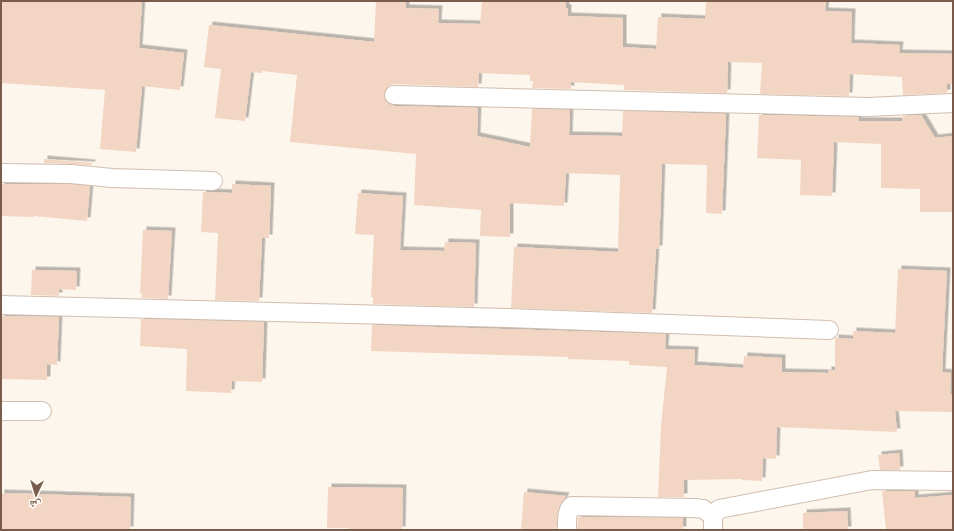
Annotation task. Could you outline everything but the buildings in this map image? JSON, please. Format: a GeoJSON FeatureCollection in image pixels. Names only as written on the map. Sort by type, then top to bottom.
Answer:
{"type":"FeatureCollection","features":[{"type":"Feature","properties":{"kind":"street"},"geometry":{"type":"LineString","coordinates":[[394,95],[868,107],[953,103]]}},
{"type":"Feature","properties":{"kind":"street"},"geometry":{"type":"LineString","coordinates":[[1,173],[71,174],[112,178],[213,181]]}},
{"type":"Feature","properties":{"kind":"street"},"geometry":{"type":"LineString","coordinates":[[1,305],[508,318],[829,330]]}},
{"type":"Feature","properties":{"kind":"street"},"geometry":{"type":"LineString","coordinates":[[1,411],[42,411]]}},
{"type":"Feature","properties":{"kind":"street"},"geometry":{"type":"LineString","coordinates":[[713,523],[719,509],[872,480],[953,481]]}},
{"type":"Feature","properties":{"kind":"street"},"geometry":{"type":"LineString","coordinates":[[567,530],[569,508],[572,506],[695,508],[703,509],[713,523]]}}]}
